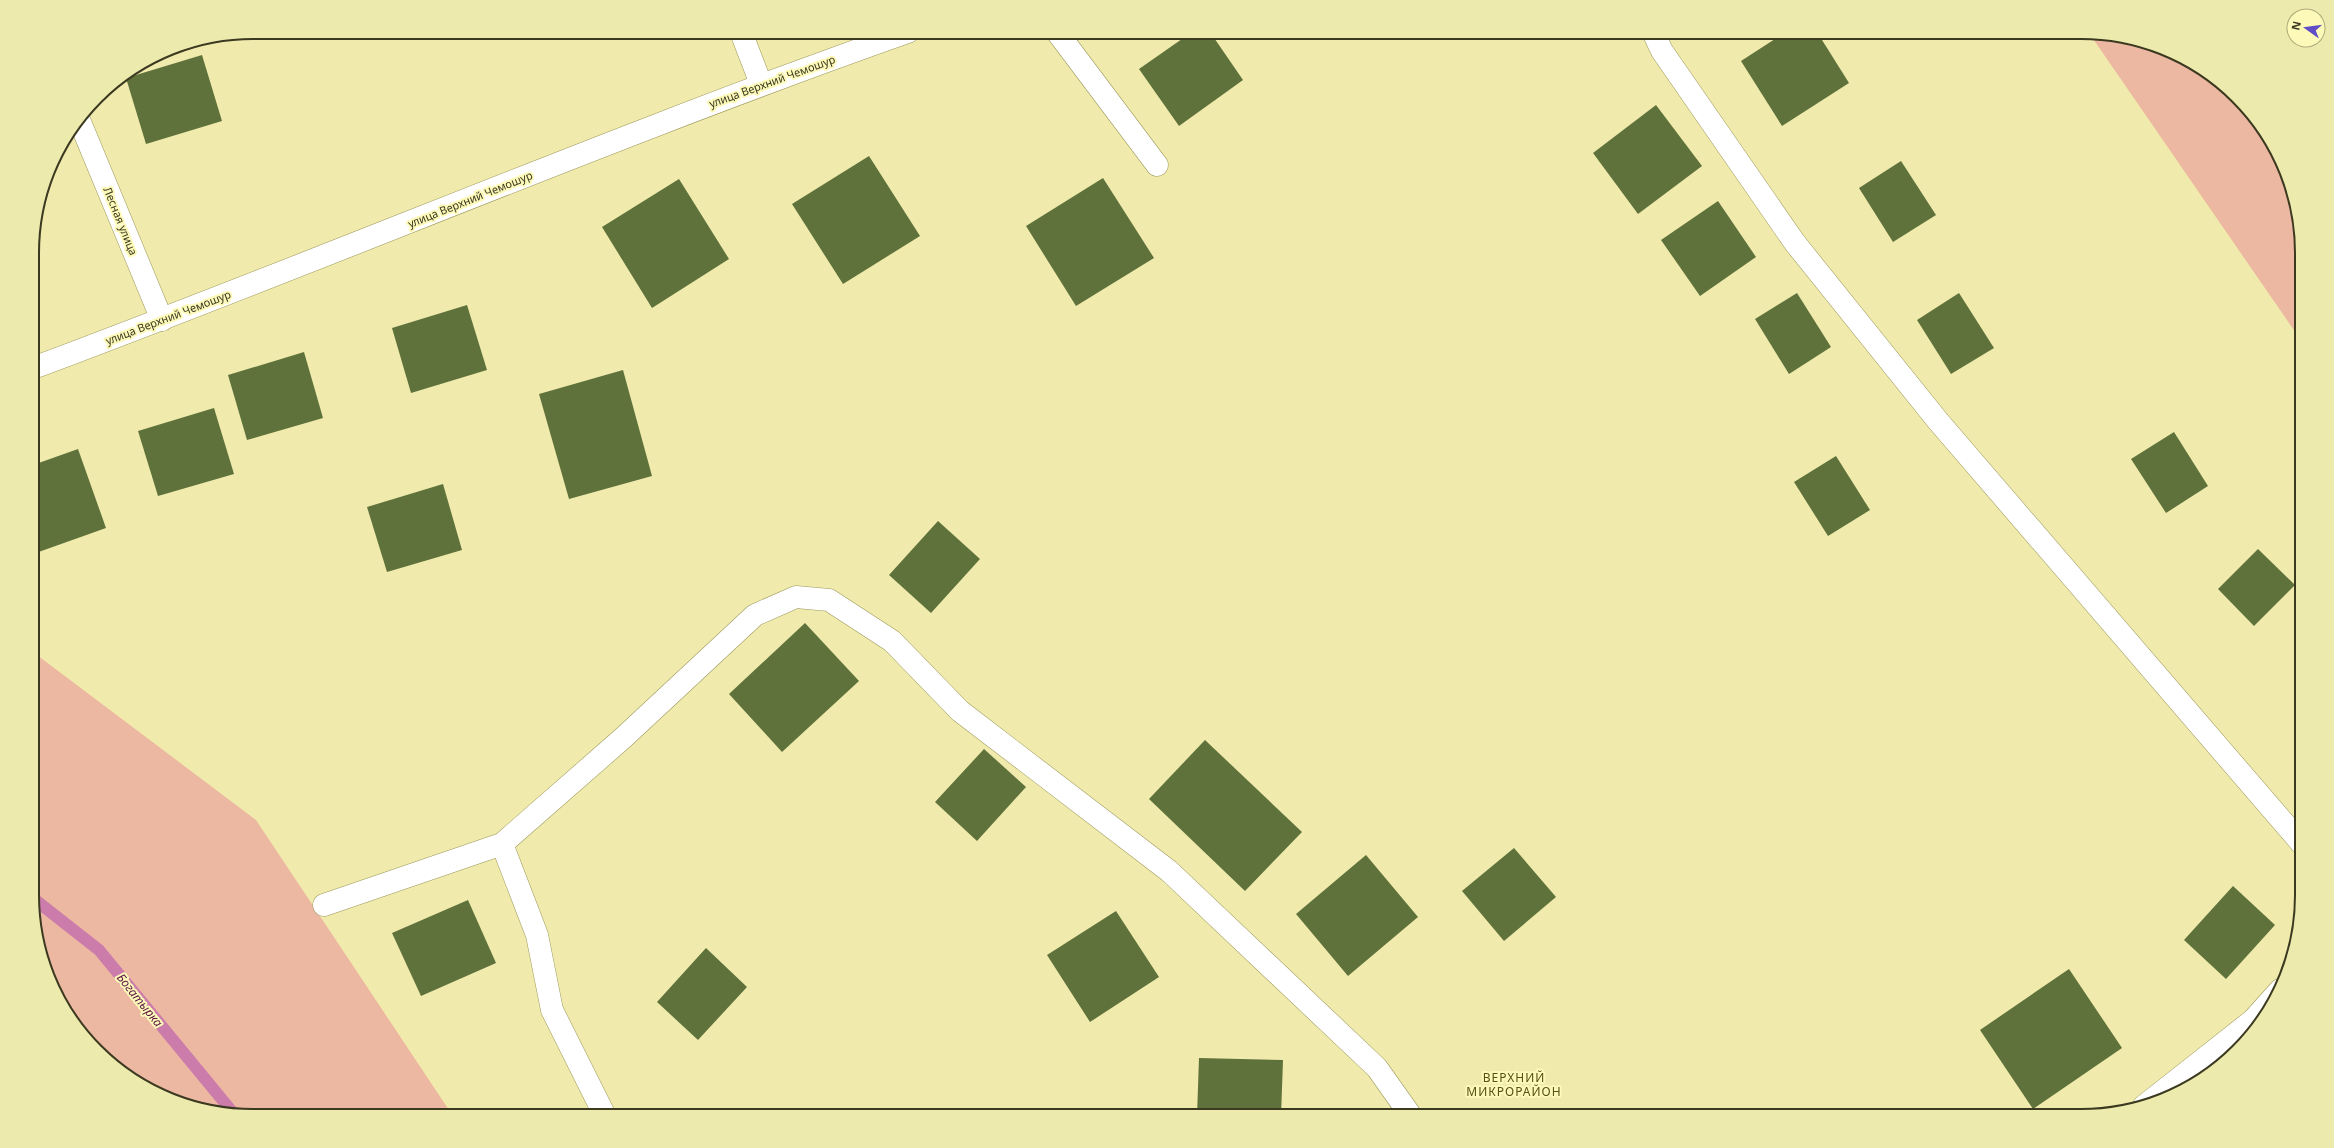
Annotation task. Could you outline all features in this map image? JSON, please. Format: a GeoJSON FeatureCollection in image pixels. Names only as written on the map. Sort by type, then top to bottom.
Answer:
{"type":"FeatureCollection","features":[{"type":"Feature","properties":{"kind":"street"},"geometry":{"type":"LineString","coordinates":[[744,39],[761,84]]}},
{"type":"Feature","properties":{"kind":"street","name":"улица Верхний Чемошур"},"geometry":{"type":"LineString","coordinates":[[39,366],[162,320],[761,84],[888,39]]}},
{"type":"Feature","properties":{"kind":"street"},"geometry":{"type":"LineString","coordinates":[[1061,39],[1157,165]]}},
{"type":"Feature","properties":{"kind":"street"},"geometry":{"type":"LineString","coordinates":[[1656,39],[1662,51],[1795,243],[1938,421],[2295,836]]}},
{"type":"Feature","properties":{"kind":"street","name":"Лесная улица"},"geometry":{"type":"LineString","coordinates":[[81,125],[162,320]]}},
{"type":"Feature","properties":{"kind":"street"},"geometry":{"type":"LineString","coordinates":[[324,905],[502,844],[623,738],[755,615],[796,598],[830,600],[892,641],[960,711],[1169,871],[1377,1068],[1407,1109]]}},
{"type":"Feature","properties":{"kind":"street"},"geometry":{"type":"LineString","coordinates":[[502,844],[537,935],[552,1010],[602,1109]]}},
{"type":"Feature","properties":{"kind":"street"},"geometry":{"type":"LineString","coordinates":[[2158,1095],[2253,1020],[2260,1012]]}},
{"type":"Feature","properties":{"kind":"shaded area"},"geometry":{"type":"Polygon","coordinates":[[[2093,39],[2136,46],[2176,61],[2200,75],[2222,92],[2242,112],[2259,134],[2279,171],[2291,211],[2295,239],[2295,332],[2093,39]]]}},
{"type":"Feature","properties":{"kind":"shaded area"},"geometry":{"type":"Polygon","coordinates":[[[39,657],[256,820],[448,1109],[239,1109],[211,1105],[184,1098],[158,1087],[123,1065],[92,1036],[75,1014],[55,977],[46,950],[39,909],[39,657]]]}},
{"type":"Feature","properties":{"kind":"building"},"geometry":{"type":"Polygon","coordinates":[[[1182,39],[1215,39],[1243,80],[1179,126],[1139,69],[1182,39]]]}},
{"type":"Feature","properties":{"kind":"building"},"geometry":{"type":"Polygon","coordinates":[[[1775,39],[1821,39],[1849,83],[1782,126],[1741,61],[1775,39]]]}},
{"type":"Feature","properties":{"kind":"building"},"geometry":{"type":"Polygon","coordinates":[[[202,55],[222,121],[146,144],[127,80],[133,76],[202,55]]]}},
{"type":"Feature","properties":{"kind":"building"},"geometry":{"type":"Polygon","coordinates":[[[1656,105],[1702,166],[1638,214],[1593,153],[1656,105]]]}},
{"type":"Feature","properties":{"kind":"building"},"geometry":{"type":"Polygon","coordinates":[[[869,156],[920,236],[843,284],[792,204],[869,156]]]}},
{"type":"Feature","properties":{"kind":"building"},"geometry":{"type":"Polygon","coordinates":[[[1901,161],[1936,215],[1893,242],[1859,188],[1901,161]]]}},
{"type":"Feature","properties":{"kind":"building"},"geometry":{"type":"Polygon","coordinates":[[[1103,178],[1154,258],[1076,306],[1026,226],[1103,178]]]}},
{"type":"Feature","properties":{"kind":"building"},"geometry":{"type":"Polygon","coordinates":[[[679,179],[729,259],[652,308],[602,227],[679,179]]]}},
{"type":"Feature","properties":{"kind":"building"},"geometry":{"type":"Polygon","coordinates":[[[1718,201],[1756,257],[1700,296],[1661,240],[1718,201]]]}},
{"type":"Feature","properties":{"kind":"building"},"geometry":{"type":"Polygon","coordinates":[[[1797,293],[1831,347],[1789,374],[1755,319],[1797,293]]]}},
{"type":"Feature","properties":{"kind":"building"},"geometry":{"type":"Polygon","coordinates":[[[1959,293],[1994,348],[1951,374],[1917,320],[1959,293]]]}},
{"type":"Feature","properties":{"kind":"building"},"geometry":{"type":"Polygon","coordinates":[[[467,305],[487,370],[411,393],[392,328],[467,305]]]}},
{"type":"Feature","properties":{"kind":"building"},"geometry":{"type":"Polygon","coordinates":[[[304,352],[323,418],[247,440],[228,375],[304,352]]]}},
{"type":"Feature","properties":{"kind":"building"},"geometry":{"type":"Polygon","coordinates":[[[623,370],[652,476],[569,499],[539,394],[623,370]]]}},
{"type":"Feature","properties":{"kind":"building"},"geometry":{"type":"Polygon","coordinates":[[[214,408],[234,474],[158,496],[138,431],[214,408]]]}},
{"type":"Feature","properties":{"kind":"building"},"geometry":{"type":"Polygon","coordinates":[[[2174,432],[2208,486],[2166,513],[2131,459],[2174,432]]]}},
{"type":"Feature","properties":{"kind":"building"},"geometry":{"type":"Polygon","coordinates":[[[78,449],[106,528],[39,552],[39,463],[78,449]]]}},
{"type":"Feature","properties":{"kind":"building"},"geometry":{"type":"Polygon","coordinates":[[[1836,456],[1870,510],[1828,536],[1794,482],[1836,456]]]}},
{"type":"Feature","properties":{"kind":"building"},"geometry":{"type":"Polygon","coordinates":[[[443,484],[462,550],[387,572],[367,507],[443,484]]]}},
{"type":"Feature","properties":{"kind":"building"},"geometry":{"type":"Polygon","coordinates":[[[938,521],[980,559],[931,613],[889,575],[938,521]]]}},
{"type":"Feature","properties":{"kind":"building"},"geometry":{"type":"Polygon","coordinates":[[[2258,549],[2295,585],[2254,626],[2218,589],[2258,549]]]}},
{"type":"Feature","properties":{"kind":"building"},"geometry":{"type":"Polygon","coordinates":[[[805,623],[859,681],[782,752],[729,694],[805,623]]]}},
{"type":"Feature","properties":{"kind":"building"},"geometry":{"type":"Polygon","coordinates":[[[1205,740],[1302,832],[1245,891],[1149,799],[1205,740]]]}},
{"type":"Feature","properties":{"kind":"building"},"geometry":{"type":"Polygon","coordinates":[[[984,749],[1026,787],[977,841],[935,802],[984,749]]]}},
{"type":"Feature","properties":{"kind":"building"},"geometry":{"type":"Polygon","coordinates":[[[1514,848],[1556,897],[1504,941],[1462,891],[1514,848]]]}},
{"type":"Feature","properties":{"kind":"building"},"geometry":{"type":"Polygon","coordinates":[[[1366,855],[1418,917],[1348,976],[1296,914],[1366,855]]]}},
{"type":"Feature","properties":{"kind":"building"},"geometry":{"type":"Polygon","coordinates":[[[2233,886],[2275,925],[2226,979],[2184,940],[2233,886]]]}},
{"type":"Feature","properties":{"kind":"building"},"geometry":{"type":"Polygon","coordinates":[[[468,900],[496,963],[421,996],[392,933],[468,900]]]}},
{"type":"Feature","properties":{"kind":"building"},"geometry":{"type":"Polygon","coordinates":[[[1116,911],[1159,977],[1090,1022],[1047,955],[1116,911]]]}},
{"type":"Feature","properties":{"kind":"building"},"geometry":{"type":"Polygon","coordinates":[[[706,948],[747,987],[698,1040],[657,1002],[706,948]]]}},
{"type":"Feature","properties":{"kind":"building"},"geometry":{"type":"Polygon","coordinates":[[[2069,969],[2122,1048],[2033,1109],[1980,1030],[2069,969]]]}},
{"type":"Feature","properties":{"kind":"building"},"geometry":{"type":"Polygon","coordinates":[[[1199,1058],[1283,1060],[1281,1109],[1197,1109],[1199,1058]]]}},
{"type":"Feature","properties":{"kind":"waterway","name":"Богатырка"},"geometry":{"type":"LineString","coordinates":[[39,903],[99,950],[229,1108]]}},
{"type":"Feature","properties":{"kind":"district","name":"ВЕРХНИЙ МИКРОРАЙОН"},"geometry":{"type":"Point","coordinates":[1514,1084]}}]}
